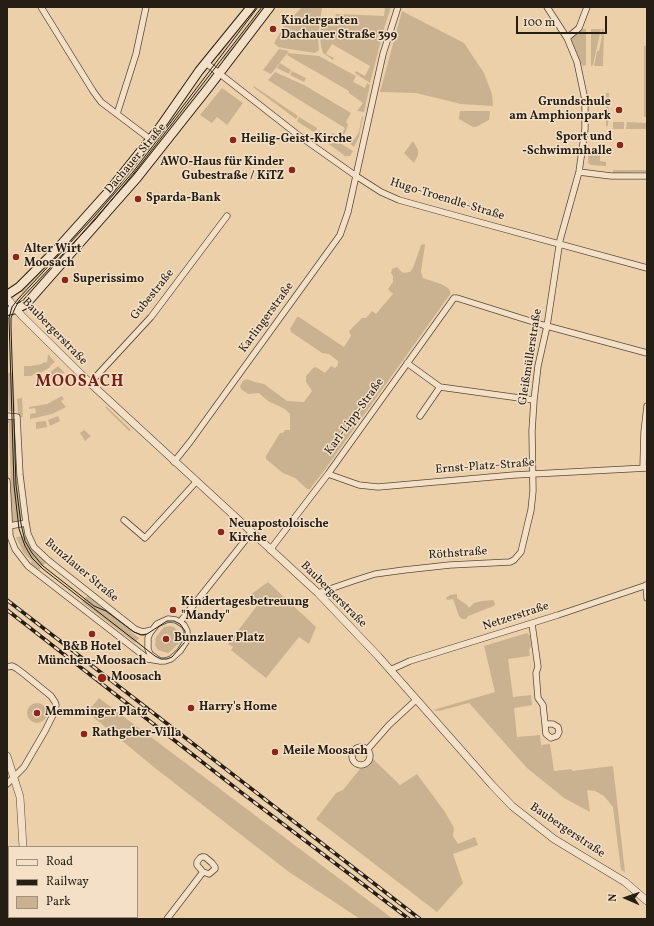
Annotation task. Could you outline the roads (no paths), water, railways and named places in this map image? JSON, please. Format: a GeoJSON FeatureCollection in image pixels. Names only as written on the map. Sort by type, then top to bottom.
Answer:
{"type":"FeatureCollection","features":[{"type":"Feature","properties":{"kind":"main road","name":"Dachauer Straße"},"geometry":{"type":"LineString","coordinates":[[7,296],[19,287],[76,228],[108,192],[150,139],[183,92],[251,7]]}},
{"type":"Feature","properties":{"kind":"main road","name":"Dachauer Straße"},"geometry":{"type":"LineString","coordinates":[[7,312],[26,304],[132,184],[270,7]]}},
{"type":"Feature","properties":{"kind":"street"},"geometry":{"type":"LineString","coordinates":[[41,7],[97,96],[117,114],[150,139]]}},
{"type":"Feature","properties":{"kind":"street"},"geometry":{"type":"LineString","coordinates":[[117,114],[136,54],[146,7]]}},
{"type":"Feature","properties":{"kind":"street","name":"Karlingerstraße"},"geometry":{"type":"LineString","coordinates":[[174,462],[340,235],[348,212],[383,54],[398,7]]}},
{"type":"Feature","properties":{"kind":"street","name":"Gleißmüllerstraße"},"geometry":{"type":"LineString","coordinates":[[533,474],[532,434],[538,366],[547,326],[560,244],[579,172],[584,144],[586,117],[585,100],[577,62],[567,38],[547,7]]}},
{"type":"Feature","properties":{"kind":"street"},"geometry":{"type":"LineString","coordinates":[[567,38],[579,28],[587,7]]}},
{"type":"Feature","properties":{"kind":"street","name":"Hugo-Troendle-Straße"},"geometry":{"type":"LineString","coordinates":[[206,63],[298,135],[380,192],[399,200],[647,268]]}},
{"type":"Feature","properties":{"kind":"street"},"geometry":{"type":"LineString","coordinates":[[579,172],[610,176],[647,176]]}},
{"type":"Feature","properties":{"kind":"street","name":"Gubestraße"},"geometry":{"type":"LineString","coordinates":[[90,383],[165,300],[228,216]]}},
{"type":"Feature","properties":{"kind":"street","name":"Baubergerstraße"},"geometry":{"type":"LineString","coordinates":[[7,296],[16,309],[90,383],[318,594],[390,670],[512,806],[554,839],[625,882],[647,901]]}},
{"type":"Feature","properties":{"kind":"street","name":"Karl-Lipp-Straße"},"geometry":{"type":"LineString","coordinates":[[270,550],[328,474],[454,298],[547,326]]}},
{"type":"Feature","properties":{"kind":"street"},"geometry":{"type":"LineString","coordinates":[[547,326],[647,353]]}},
{"type":"Feature","properties":{"kind":"street"},"geometry":{"type":"LineString","coordinates":[[407,363],[440,387],[534,400]]}},
{"type":"Feature","properties":{"kind":"street"},"geometry":{"type":"LineString","coordinates":[[420,416],[440,387]]}},
{"type":"Feature","properties":{"kind":"street"},"geometry":{"type":"LineString","coordinates":[[645,468],[644,432],[647,406]]}},
{"type":"Feature","properties":{"kind":"street","name":"Bunzlauer Straße"},"geometry":{"type":"LineString","coordinates":[[7,416],[17,417],[20,475],[26,523],[28,534],[34,547],[48,561],[135,629],[143,632],[152,630]]}},
{"type":"Feature","properties":{"kind":"street","name":"Ernst-Platz-Straße"},"geometry":{"type":"LineString","coordinates":[[328,474],[351,483],[369,487],[533,474],[645,468]]}},
{"type":"Feature","properties":{"kind":"street","name":"Röthstraße"},"geometry":{"type":"LineString","coordinates":[[318,594],[346,583],[376,574],[450,565],[510,562],[514,560],[521,552],[527,530],[531,510],[533,474]]}},
{"type":"Feature","properties":{"kind":"street"},"geometry":{"type":"LineString","coordinates":[[7,481],[8,526],[10,536],[15,549],[28,566],[148,658],[160,661],[167,660],[180,651],[187,640],[187,631],[184,625],[176,620],[168,619],[158,624],[152,630],[148,638],[148,649],[150,654],[160,661]]}},
{"type":"Feature","properties":{"kind":"street"},"geometry":{"type":"LineString","coordinates":[[124,520],[146,538],[196,482]]}},
{"type":"Feature","properties":{"kind":"street"},"geometry":{"type":"LineString","coordinates":[[8,526],[26,523]]}},
{"type":"Feature","properties":{"kind":"street"},"geometry":{"type":"LineString","coordinates":[[180,622],[251,533]]}},
{"type":"Feature","properties":{"kind":"street"},"geometry":{"type":"LineString","coordinates":[[646,585],[647,598]]}},
{"type":"Feature","properties":{"kind":"street","name":"Netzerstraße"},"geometry":{"type":"LineString","coordinates":[[390,670],[410,661],[532,624],[646,585]]}},
{"type":"Feature","properties":{"kind":"street"},"geometry":{"type":"LineString","coordinates":[[532,624],[538,667],[536,673],[538,698],[543,705],[545,724]]}},
{"type":"Feature","properties":{"kind":"street"},"geometry":{"type":"LineString","coordinates":[[7,668],[12,666],[24,674],[51,696],[56,705],[53,715],[24,767],[7,784]]}},
{"type":"Feature","properties":{"kind":"street"},"geometry":{"type":"LineString","coordinates":[[367,750],[389,725],[416,700]]}},
{"type":"Feature","properties":{"kind":"street"},"geometry":{"type":"LineString","coordinates":[[7,756],[20,797],[23,846]]}},
{"type":"Feature","properties":{"kind":"street"},"geometry":{"type":"LineString","coordinates":[[167,919],[203,872]]}},
{"type":"Feature","properties":{"kind":"tram line"},"geometry":{"type":"LineString","coordinates":[[258,7],[133,172],[94,217],[18,299],[12,307],[9,318],[14,485],[19,529],[25,546],[32,558],[43,569],[155,656],[161,659],[172,657],[185,642],[185,631],[180,624],[174,621],[167,621],[147,634],[141,635],[134,632],[106,611],[94,606],[43,566],[32,553],[25,541],[21,524],[16,485],[11,318],[19,301],[95,220],[134,173],[262,7]]}},
{"type":"Feature","properties":{"kind":"railway"},"geometry":{"type":"LineString","coordinates":[[7,600],[420,919]]}},
{"type":"Feature","properties":{"kind":"railway"},"geometry":{"type":"LineString","coordinates":[[7,610],[242,793],[409,919]]}},
{"type":"Feature","properties":{"kind":"place","name":"Kindergarten Dachauer Straße 399"},"geometry":{"type":"Point","coordinates":[273,29]}},
{"type":"Feature","properties":{"kind":"place","name":"Grundschule am Amphionpark"},"geometry":{"type":"Point","coordinates":[619,110]}},
{"type":"Feature","properties":{"kind":"place","name":"Heilig-Geist-Kirche"},"geometry":{"type":"Point","coordinates":[233,140]}},
{"type":"Feature","properties":{"kind":"place","name":"Sport und -Schwimmhalle"},"geometry":{"type":"Point","coordinates":[620,145]}},
{"type":"Feature","properties":{"kind":"place","name":"AWO-Haus für Kinder Gubestraße / KiTZ"},"geometry":{"type":"Point","coordinates":[292,170]}},
{"type":"Feature","properties":{"kind":"place","name":"Sparda-Bank"},"geometry":{"type":"Point","coordinates":[138,199]}},
{"type":"Feature","properties":{"kind":"place","name":"Alter Wirt Moosach"},"geometry":{"type":"Point","coordinates":[16,257]}},
{"type":"Feature","properties":{"kind":"place","name":"Superissimo"},"geometry":{"type":"Point","coordinates":[65,280]}},
{"type":"Feature","properties":{"kind":"place","name":"Neuapostoloische Kirche"},"geometry":{"type":"Point","coordinates":[221,532]}},
{"type":"Feature","properties":{"kind":"place","name":"Kindertagesbetreuung \"Mandy\""},"geometry":{"type":"Point","coordinates":[173,610]}},
{"type":"Feature","properties":{"kind":"place","name":"B&B Hotel München-Moosach"},"geometry":{"type":"Point","coordinates":[92,634]}},
{"type":"Feature","properties":{"kind":"place","name":"Bunzlauer Platz"},"geometry":{"type":"Point","coordinates":[166,639]}},
{"type":"Feature","properties":{"kind":"place","name":"Moosach"},"geometry":{"type":"Point","coordinates":[102,678]}},
{"type":"Feature","properties":{"kind":"place","name":"Harry's Home"},"geometry":{"type":"Point","coordinates":[191,708]}},
{"type":"Feature","properties":{"kind":"place","name":"Memminger Platz"},"geometry":{"type":"Point","coordinates":[37,713]}},
{"type":"Feature","properties":{"kind":"place","name":"Rathgeber-Villa"},"geometry":{"type":"Point","coordinates":[84,734]}},
{"type":"Feature","properties":{"kind":"place","name":"Meile Moosach"},"geometry":{"type":"Point","coordinates":[275,752]}},
{"type":"Feature","properties":{"kind":"district","name":"MOOSACH"},"geometry":{"type":"Point","coordinates":[80,383]}}]}
